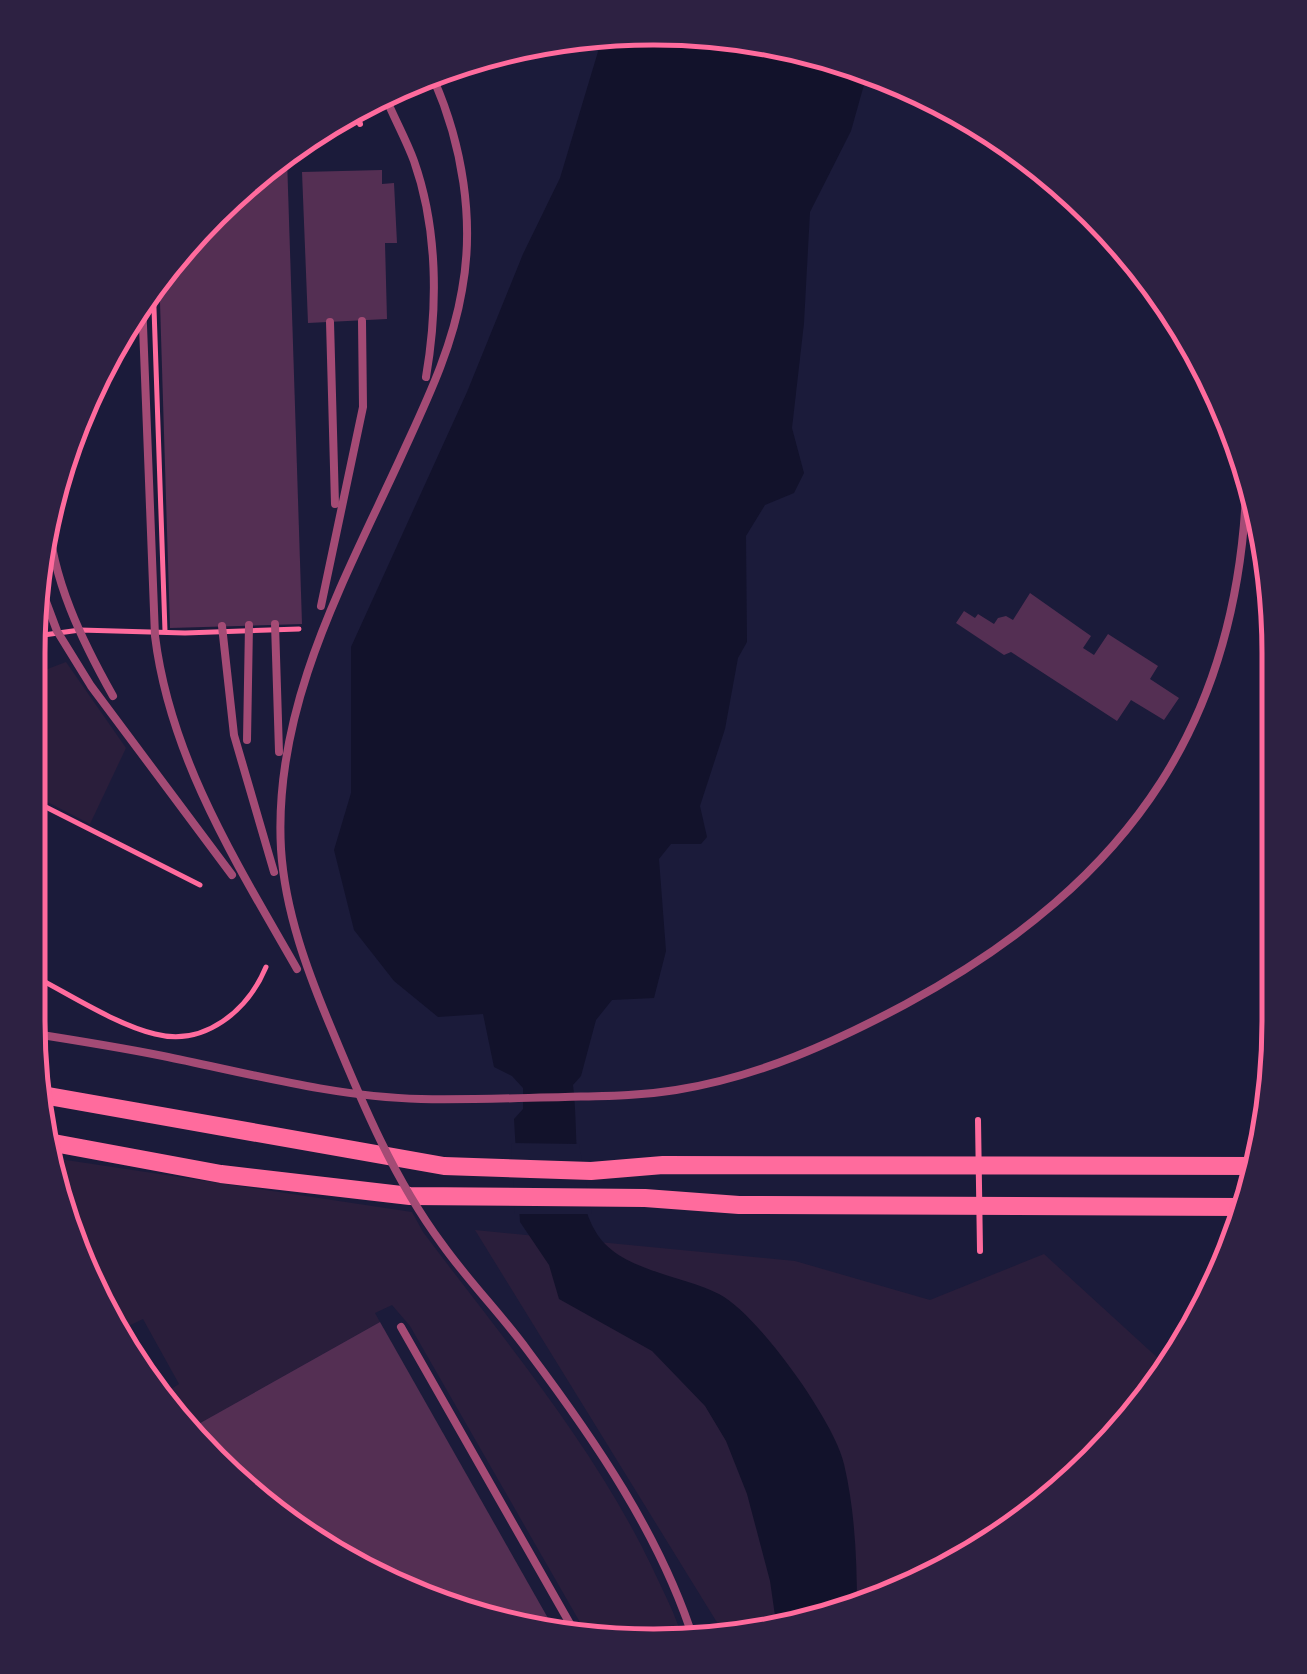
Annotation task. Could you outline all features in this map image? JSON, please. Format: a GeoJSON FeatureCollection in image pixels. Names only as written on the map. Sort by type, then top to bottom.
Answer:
{"type":"FeatureCollection","features":[{"type":"Feature","properties":{"kind":"street"},"geometry":{"type":"LineString","coordinates":[[50,1096],[444,1166],[502,1170],[591,1171],[662,1165],[1244,1166]]}},
{"type":"Feature","properties":{"kind":"street"},"geometry":{"type":"LineString","coordinates":[[58,1144],[221,1174],[410,1196],[592,1197],[739,1204],[1232,1208]]}},
{"type":"Feature","properties":{"kind":"lane"},"geometry":{"type":"LineString","coordinates":[[978,1120],[980,1250]]}},
{"type":"Feature","properties":{"kind":"path"},"geometry":{"type":"LineString","coordinates":[[155,306],[165,631]]}},
{"type":"Feature","properties":{"kind":"path"},"geometry":{"type":"LineString","coordinates":[[45,634],[68,630],[299,629]]}},
{"type":"Feature","properties":{"kind":"path"},"geometry":{"type":"LineString","coordinates":[[45,807],[200,885]]}},
{"type":"Feature","properties":{"kind":"path"},"geometry":{"type":"LineString","coordinates":[[45,982],[130,1024],[171,1037],[204,1030],[233,1015],[258,986],[266,967]]}},
{"type":"Feature","properties":{"kind":"shaded area"},"geometry":{"type":"Polygon","coordinates":[[[654,45],[733,50],[811,66],[865,83],[851,131],[810,212],[804,323],[792,428],[804,473],[794,493],[765,505],[746,536],[747,642],[738,658],[725,729],[700,806],[707,837],[701,844],[671,844],[659,859],[666,951],[654,998],[612,1000],[596,1020],[581,1076],[573,1085],[580,1181],[597,1234],[636,1264],[704,1287],[735,1305],[792,1370],[838,1445],[853,1518],[857,1594],[775,1616],[747,1494],[726,1441],[705,1406],[652,1351],[559,1299],[549,1265],[520,1222],[514,1119],[523,1109],[523,1088],[512,1076],[494,1067],[483,1014],[438,1017],[394,981],[354,930],[334,850],[351,793],[351,647],[560,178],[599,47],[654,45]]]}},
{"type":"Feature","properties":{"kind":"shaded area"},"geometry":{"type":"Polygon","coordinates":[[[66,662],[126,748],[90,824],[45,801],[45,670],[66,662]]]}},
{"type":"Feature","properties":{"kind":"shaded area"},"geometry":{"type":"Polygon","coordinates":[[[62,1159],[412,1212],[602,1477],[651,1565],[679,1628],[581,1625],[410,1326],[392,1305],[375,1313],[380,1322],[198,1424],[170,1390],[179,1384],[143,1319],[128,1326],[108,1290],[77,1216],[62,1159]]]}},
{"type":"Feature","properties":{"kind":"shaded area"},"geometry":{"type":"Polygon","coordinates":[[[475,1230],[795,1261],[930,1300],[1044,1254],[1159,1359],[1084,1451],[1024,1503],[958,1547],[849,1597],[772,1617],[719,1625],[475,1230]]]}},
{"type":"Feature","properties":{"kind":"pier"},"geometry":{"type":"Polygon","coordinates":[[[511,1143],[579,1144],[592,1214],[515,1214],[511,1143]]]}},
{"type":"Feature","properties":{"kind":"building"},"geometry":{"type":"Polygon","coordinates":[[[287,168],[302,624],[170,628],[160,298],[223,223],[287,168]]]}},
{"type":"Feature","properties":{"kind":"building"},"geometry":{"type":"Polygon","coordinates":[[[382,170],[382,184],[394,183],[397,243],[385,243],[387,319],[308,323],[302,172],[382,170]]]}},
{"type":"Feature","properties":{"kind":"building"},"geometry":{"type":"Polygon","coordinates":[[[1030,593],[1091,636],[1083,648],[1094,655],[1108,634],[1158,666],[1150,679],[1179,698],[1164,720],[1131,700],[1117,721],[1011,652],[1004,655],[956,623],[964,611],[994,624],[1006,616],[1013,620],[1030,593]]]}},
{"type":"Feature","properties":{"kind":"building"},"geometry":{"type":"Polygon","coordinates":[[[380,1322],[549,1619],[458,1597],[349,1547],[252,1478],[198,1424],[380,1322]]]}},
{"type":"Feature","properties":{"kind":"railway"},"geometry":{"type":"LineString","coordinates":[[436,85],[452,130],[463,183],[467,237],[462,290],[437,376],[335,600],[300,696],[281,797],[283,873],[314,987],[394,1168],[442,1244],[518,1337],[601,1454],[644,1526],[689,1628]]}},
{"type":"Feature","properties":{"kind":"railway"},"geometry":{"type":"LineString","coordinates":[[389,106],[414,161],[432,241],[433,323],[426,377]]}},
{"type":"Feature","properties":{"kind":"railway"},"geometry":{"type":"LineString","coordinates":[[321,606],[363,407],[362,321]]}},
{"type":"Feature","properties":{"kind":"railway"},"geometry":{"type":"LineString","coordinates":[[330,322],[335,504]]}},
{"type":"Feature","properties":{"kind":"railway"},"geometry":{"type":"LineString","coordinates":[[143,323],[155,636],[163,681],[175,725],[209,809],[297,969]]}},
{"type":"Feature","properties":{"kind":"railway"},"geometry":{"type":"LineString","coordinates":[[45,1036],[324,1089],[389,1097],[457,1099],[676,1090],[736,1077],[851,1032],[985,956],[1054,903],[1113,846],[1161,782],[1198,712],[1225,635],[1241,550],[1244,508]]}},
{"type":"Feature","properties":{"kind":"railway"},"geometry":{"type":"LineString","coordinates":[[54,554],[70,609],[113,696]]}},
{"type":"Feature","properties":{"kind":"railway"},"geometry":{"type":"LineString","coordinates":[[47,604],[57,631],[91,686],[232,875]]}},
{"type":"Feature","properties":{"kind":"railway"},"geometry":{"type":"LineString","coordinates":[[275,624],[279,752]]}},
{"type":"Feature","properties":{"kind":"railway"},"geometry":{"type":"LineString","coordinates":[[247,740],[249,625]]}},
{"type":"Feature","properties":{"kind":"railway"},"geometry":{"type":"LineString","coordinates":[[222,626],[234,735],[274,872]]}},
{"type":"Feature","properties":{"kind":"railway"},"geometry":{"type":"LineString","coordinates":[[401,1327],[570,1623]]}}]}
